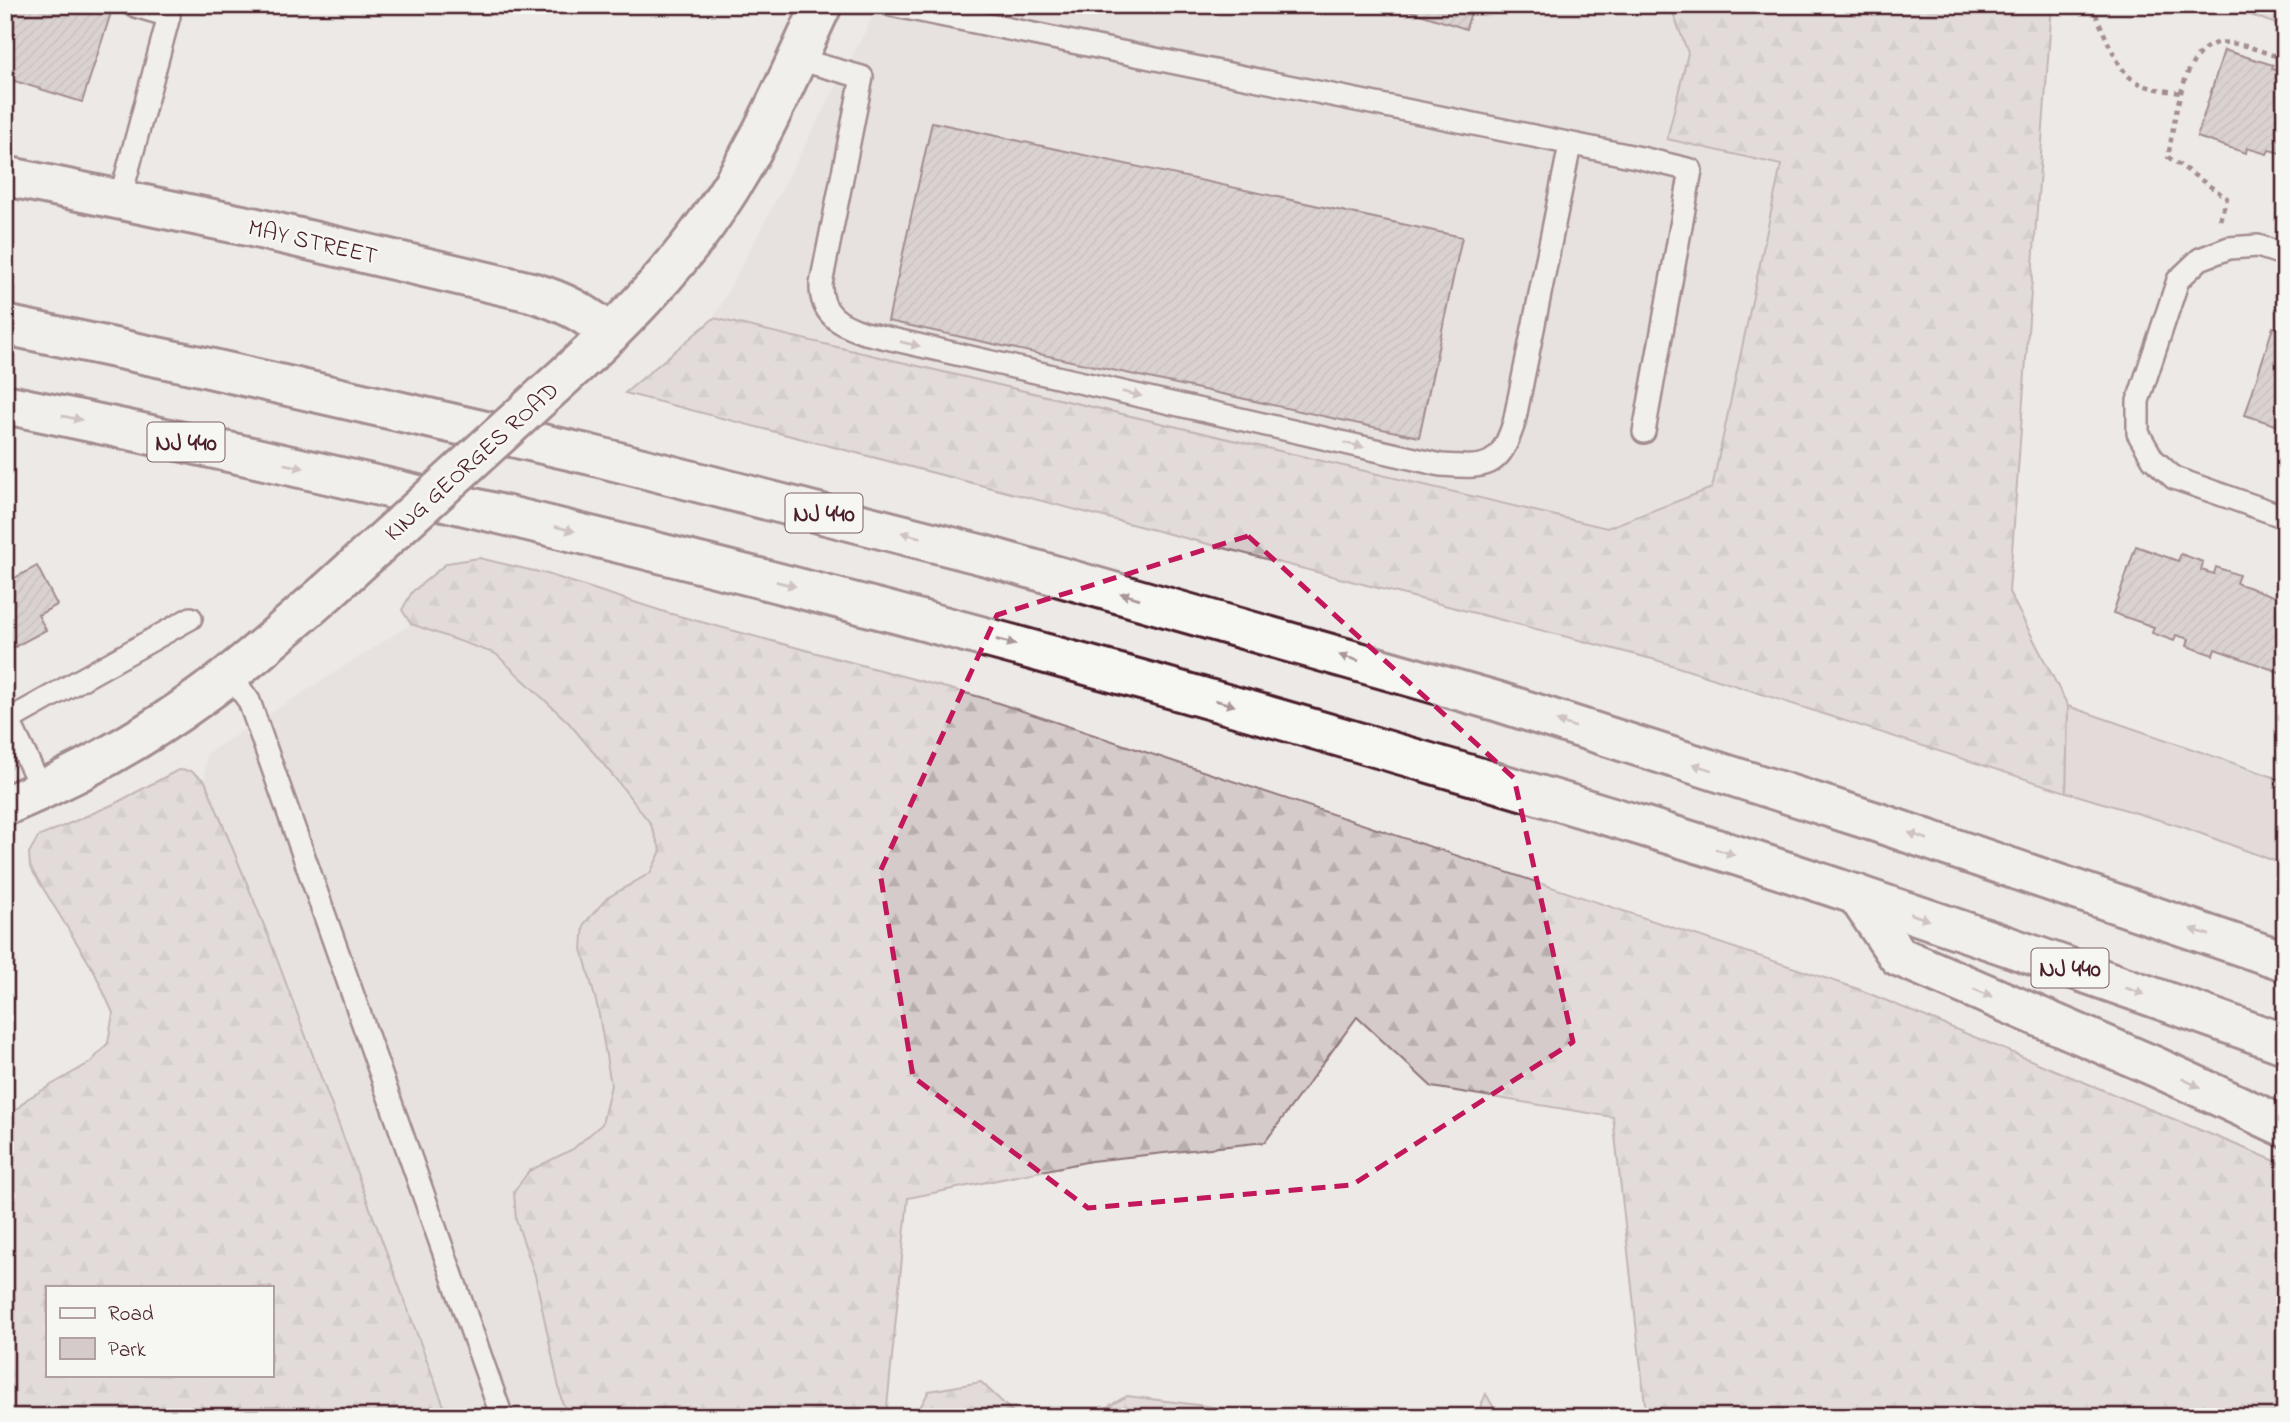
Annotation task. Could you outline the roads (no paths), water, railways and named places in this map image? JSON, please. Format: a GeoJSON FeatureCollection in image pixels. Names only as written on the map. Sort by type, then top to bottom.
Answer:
{"type":"FeatureCollection","features":[{"type":"Feature","properties":{"kind":"main road","name":"KING GEORGES ROAD"},"geometry":{"type":"LineString","coordinates":[[5,806],[42,790],[145,734],[230,675],[327,592],[639,306],[707,223],[746,162],[822,5]]}},
{"type":"Feature","properties":{"kind":"main road","name":"MAY STREET"},"geometry":{"type":"LineString","coordinates":[[5,176],[360,251],[531,292],[570,306],[590,317],[601,343]]}},
{"type":"Feature","properties":{"kind":"main road","name":"NJ 440"},"geometry":{"type":"LineString","coordinates":[[5,325],[200,366],[591,455],[983,555],[1496,701],[1880,823],[2278,955]]}},
{"type":"Feature","properties":{"kind":"main road","name":"NJ 440"},"geometry":{"type":"LineString","coordinates":[[5,404],[367,482],[830,595],[1205,697],[1613,817],[1856,894],[2285,1044]]}},
{"type":"Feature","properties":{"kind":"main road"},"geometry":{"type":"LineString","coordinates":[[1856,894],[1898,956],[2144,1062],[2285,1127]]}},
{"type":"Feature","properties":{"kind":"lane"},"geometry":{"type":"LineString","coordinates":[[120,199],[169,16],[132,5]]}},
{"type":"Feature","properties":{"kind":"lane"},"geometry":{"type":"LineString","coordinates":[[891,5],[1691,170],[1644,432]]}},
{"type":"Feature","properties":{"kind":"lane"},"geometry":{"type":"LineString","coordinates":[[797,59],[862,78],[821,284],[821,296],[826,308],[844,327],[1441,465],[1469,467],[1490,464],[1506,448],[1514,423],[1570,145]]}},
{"type":"Feature","properties":{"kind":"lane"},"geometry":{"type":"LineString","coordinates":[[2285,255],[2258,246],[2229,248],[2200,260],[2178,280],[2138,401],[2138,433],[2153,459],[2174,478],[2285,517]]}},
{"type":"Feature","properties":{"kind":"lane"},"geometry":{"type":"LineString","coordinates":[[42,790],[12,727],[16,716],[191,618]]}},
{"type":"Feature","properties":{"kind":"lane"},"geometry":{"type":"LineString","coordinates":[[230,675],[249,701],[502,1417]]}}]}
